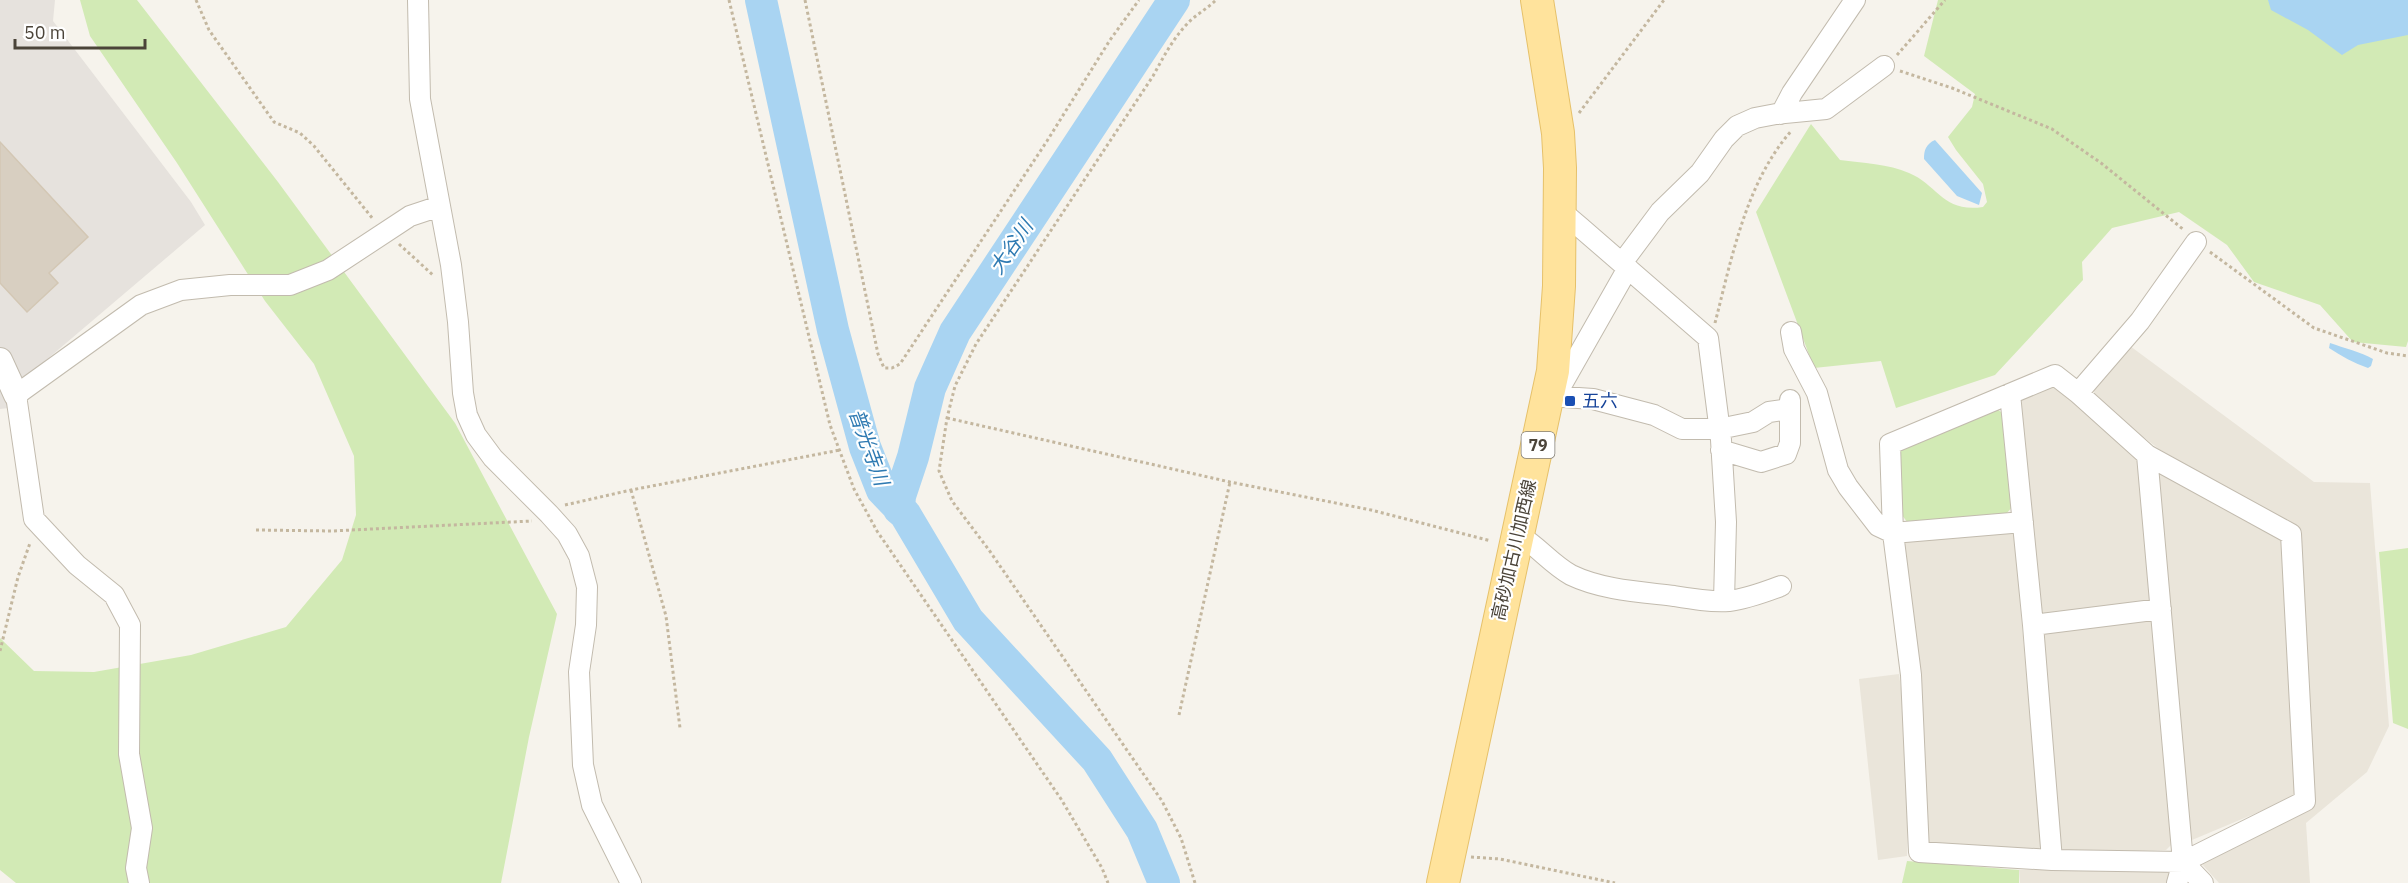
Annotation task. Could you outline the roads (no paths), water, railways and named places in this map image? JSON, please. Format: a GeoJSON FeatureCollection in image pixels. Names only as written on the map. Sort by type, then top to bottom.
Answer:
{"type":"FeatureCollection","features":[{"type":"Feature","properties":{"kind":"main road","name":"高砂加古川加西線"},"geometry":{"type":"LineString","coordinates":[[1446,869],[1515,540],[1552,396],[1557,329],[1560,214],[1558,133],[1537,0]]}},
{"type":"Feature","properties":{"kind":"street"},"geometry":{"type":"LineString","coordinates":[[418,0],[420,99],[452,279],[467,416],[476,435],[493,458],[567,534],[579,556],[587,588],[586,625],[579,672],[583,765],[592,805],[631,883]]}},
{"type":"Feature","properties":{"kind":"street"},"geometry":{"type":"LineString","coordinates":[[1781,114],[1792,93],[1855,0]]}},
{"type":"Feature","properties":{"kind":"street"},"geometry":{"type":"LineString","coordinates":[[1721,450],[1761,462],[1786,454],[1790,443],[1790,404],[1769,412],[1753,422],[1719,429],[1682,429],[1654,416],[1593,399],[1552,396],[1625,265],[1660,212],[1700,173],[1724,138],[1737,126],[1755,118],[1826,109],[1884,66]]}},
{"type":"Feature","properties":{"kind":"street"},"geometry":{"type":"LineString","coordinates":[[16,395],[141,305],[181,290],[230,285],[290,285],[328,270],[410,216],[440,206]]}},
{"type":"Feature","properties":{"kind":"street"},"geometry":{"type":"LineString","coordinates":[[1560,214],[1567,216],[1708,338],[1719,429],[1726,522],[1724,601]]}},
{"type":"Feature","properties":{"kind":"street"},"geometry":{"type":"LineString","coordinates":[[2078,393],[2140,321],[2196,242]]}},
{"type":"Feature","properties":{"kind":"street"},"geometry":{"type":"LineString","coordinates":[[1791,332],[1794,350],[1817,393],[1838,470],[1878,526],[1893,533],[2023,522]]}},
{"type":"Feature","properties":{"kind":"street"},"geometry":{"type":"LineString","coordinates":[[0,360],[16,395],[34,519],[77,566],[114,595],[130,625],[129,754],[142,828],[136,868],[139,883]]}},
{"type":"Feature","properties":{"kind":"street"},"geometry":{"type":"LineString","coordinates":[[2055,375],[2147,455],[2291,534],[2305,801],[2183,862],[2052,860],[1919,852],[1911,675],[1893,533],[1890,444],[2010,394],[2055,375]]}},
{"type":"Feature","properties":{"kind":"street"},"geometry":{"type":"LineString","coordinates":[[2010,394],[2033,625],[2052,860]]}},
{"type":"Feature","properties":{"kind":"street"},"geometry":{"type":"LineString","coordinates":[[2147,455],[2183,862],[2177,883]]}},
{"type":"Feature","properties":{"kind":"street"},"geometry":{"type":"LineString","coordinates":[[1515,540],[1532,542],[1561,569],[1574,576],[1641,593],[1705,601],[1724,601],[1757,595],[1782,585]]}},
{"type":"Feature","properties":{"kind":"street"},"geometry":{"type":"LineString","coordinates":[[2033,625],[2161,609]]}},
{"type":"Feature","properties":{"kind":"street"},"geometry":{"type":"LineString","coordinates":[[2183,862],[2203,883]]}},
{"type":"Feature","properties":{"kind":"water"},"geometry":{"type":"Polygon","coordinates":[[[2268,0],[2408,0],[2408,35],[2358,45],[2342,55],[2308,30],[2271,10],[2268,0]]]}},
{"type":"Feature","properties":{"kind":"water"},"geometry":{"type":"Polygon","coordinates":[[[1935,140],[1982,193],[1979,205],[1957,196],[1924,159],[1926,148],[1935,140]]]}},
{"type":"Feature","properties":{"kind":"water"},"geometry":{"type":"Polygon","coordinates":[[[2330,343],[2373,359],[2371,366],[2368,368],[2343,357],[2329,348],[2330,343]]]}},
{"type":"Feature","properties":{"kind":"waterway","name":"普光寺川"},"geometry":{"type":"LineString","coordinates":[[761,0],[833,330],[865,447],[882,490],[905,514],[968,620],[1097,760],[1142,830],[1164,883]]}},
{"type":"Feature","properties":{"kind":"waterway","name":"大谷川"},"geometry":{"type":"LineString","coordinates":[[905,514],[899,509],[900,496],[913,457],[930,388],[955,332],[1174,0]]}},
{"type":"Feature","properties":{"kind":"place","name":"五六"},"geometry":{"type":"Point","coordinates":[1570,401]}}]}
